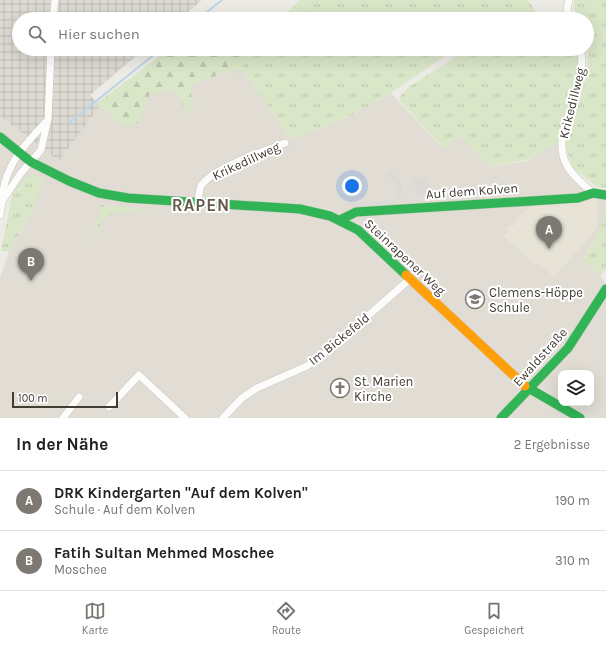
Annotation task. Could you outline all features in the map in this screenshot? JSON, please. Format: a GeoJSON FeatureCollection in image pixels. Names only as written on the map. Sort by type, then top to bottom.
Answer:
{"type":"FeatureCollection","features":[{"type":"Feature","properties":{"kind":"street"},"geometry":{"type":"LineString","coordinates":[[54,12],[55,0]]}},
{"type":"Feature","properties":{"kind":"street"},"geometry":{"type":"LineString","coordinates":[[568,12],[569,0]]}},
{"type":"Feature","properties":{"kind":"street"},"geometry":{"type":"LineString","coordinates":[[2,201],[21,173],[41,150],[48,119],[51,56]]}},
{"type":"Feature","properties":{"kind":"street","name":"Krikedillweg"},"geometry":{"type":"LineString","coordinates":[[581,56],[581,75],[562,141],[563,156],[570,169],[593,193]]}},
{"type":"Feature","properties":{"kind":"street"},"geometry":{"type":"LineString","coordinates":[[0,216],[5,182],[11,165],[48,119]]}},
{"type":"Feature","properties":{"kind":"street","name":"Steinrapener Weg"},"geometry":{"type":"LineString","coordinates":[[0,137],[31,162],[68,181],[99,193],[128,198],[198,201],[300,209],[317,211],[340,220],[358,230],[528,389],[580,418]]}},
{"type":"Feature","properties":{"kind":"street","name":"Krikedillweg"},"geometry":{"type":"LineString","coordinates":[[198,201],[201,187],[209,177],[285,143]]}},
{"type":"Feature","properties":{"kind":"street","name":"Auf dem Kolven"},"geometry":{"type":"LineString","coordinates":[[340,220],[356,212],[540,199],[578,198],[593,193],[606,195]]}},
{"type":"Feature","properties":{"kind":"street","name":"Im Bickefeld"},"geometry":{"type":"LineString","coordinates":[[223,418],[242,398],[257,388],[313,362],[410,279]]}},
{"type":"Feature","properties":{"kind":"street","name":"Ewaldstraße"},"geometry":{"type":"LineString","coordinates":[[501,418],[576,337],[606,289]]}},
{"type":"Feature","properties":{"kind":"street"},"geometry":{"type":"LineString","coordinates":[[109,406],[140,375],[185,418]]}},
{"type":"Feature","properties":{"kind":"street"},"geometry":{"type":"LineString","coordinates":[[63,418],[79,397]]}},
{"type":"Feature","properties":{"kind":"shaded area"},"geometry":{"type":"Polygon","coordinates":[[[0,0],[202,0],[188,12],[12,12],[12,56],[136,56],[90,95],[100,106],[59,161],[0,116],[0,0]]]}},
{"type":"Feature","properties":{"kind":"shaded area"},"geometry":{"type":"Polygon","coordinates":[[[241,68],[290,139],[347,118],[391,93],[443,149],[459,136],[491,167],[527,161],[559,141],[564,165],[585,191],[606,201],[605,216],[596,239],[582,260],[600,275],[606,285],[606,418],[0,418],[0,278],[9,251],[33,209],[26,178],[12,195],[0,190],[0,116],[59,161],[100,106],[173,89],[241,68]]]}},
{"type":"Feature","properties":{"kind":"shaded area"},"geometry":{"type":"Polygon","coordinates":[[[390,171],[403,185],[400,201],[395,198],[397,187],[387,174],[390,171]]]}},
{"type":"Feature","properties":{"kind":"shaded area"},"geometry":{"type":"Polygon","coordinates":[[[426,177],[428,196],[416,197],[414,178],[426,177]]]}},
{"type":"Feature","properties":{"kind":"shaded area"},"geometry":{"type":"Polygon","coordinates":[[[598,199],[597,228],[554,277],[538,263],[536,265],[504,236],[508,232],[506,229],[510,225],[513,227],[517,219],[533,203],[598,199]]]}},
{"type":"Feature","properties":{"kind":"shaded area"},"geometry":{"type":"Polygon","coordinates":[[[394,200],[394,206],[352,209],[351,203],[394,200]]]}},
{"type":"Feature","properties":{"kind":"green space"},"geometry":{"type":"Polygon","coordinates":[[[300,0],[315,0],[300,12],[288,12],[300,0]]]}},
{"type":"Feature","properties":{"kind":"green space"},"geometry":{"type":"Polygon","coordinates":[[[315,0],[528,0],[536,12],[300,12],[315,0]]]}},
{"type":"Feature","properties":{"kind":"green space"},"geometry":{"type":"Polygon","coordinates":[[[574,0],[606,0],[606,188],[597,187],[572,167],[564,142],[587,75],[588,56],[594,56],[594,12],[575,12],[574,0]]]}},
{"type":"Feature","properties":{"kind":"green space"},"geometry":{"type":"Polygon","coordinates":[[[160,56],[251,56],[241,68],[194,83],[190,89],[193,104],[188,120],[186,110],[173,89],[149,95],[140,122],[122,126],[97,103],[160,56]]]}},
{"type":"Feature","properties":{"kind":"green space"},"geometry":{"type":"Polygon","coordinates":[[[251,56],[445,56],[391,93],[347,118],[290,139],[241,68],[251,56]]]}},
{"type":"Feature","properties":{"kind":"green space"},"geometry":{"type":"Polygon","coordinates":[[[457,56],[579,56],[581,66],[559,141],[530,159],[491,167],[459,136],[444,149],[399,100],[401,95],[409,87],[457,56]]]}},
{"type":"Feature","properties":{"kind":"green space"},"geometry":{"type":"Polygon","coordinates":[[[32,174],[44,179],[33,209],[9,251],[1,251],[12,195],[26,178],[32,174]]]}},
{"type":"Feature","properties":{"kind":"green space"},"geometry":{"type":"Polygon","coordinates":[[[101,205],[148,209],[109,216],[98,229],[92,241],[101,205]]]}},
{"type":"Feature","properties":{"kind":"green space"},"geometry":{"type":"Polygon","coordinates":[[[606,209],[606,268],[601,276],[582,260],[595,241],[606,209]]]}},
{"type":"Feature","properties":{"kind":"waterway"},"geometry":{"type":"LineString","coordinates":[[207,12],[222,0]]}},
{"type":"Feature","properties":{"kind":"waterway"},"geometry":{"type":"LineString","coordinates":[[69,123],[152,56]]}},
{"type":"Feature","properties":{"kind":"traffic: fast"},"geometry":{"type":"LineString","coordinates":[[0,137],[31,162],[69,181],[99,193],[128,198],[300,209],[330,216],[358,230],[406,275]]}},
{"type":"Feature","properties":{"kind":"traffic: fast"},"geometry":{"type":"LineString","coordinates":[[340,220],[356,212],[578,198],[593,193],[606,195]]}},
{"type":"Feature","properties":{"kind":"traffic: fast"},"geometry":{"type":"LineString","coordinates":[[501,418],[568,348],[606,289]]}},
{"type":"Feature","properties":{"kind":"traffic: fast"},"geometry":{"type":"LineString","coordinates":[[525,386],[580,418]]}},
{"type":"Feature","properties":{"kind":"traffic: slow"},"geometry":{"type":"LineString","coordinates":[[406,275],[525,386]]}},
{"type":"Feature","properties":{"kind":"place","name":"DRK Kindergarten \"Auf dem Kolven\""},"geometry":{"type":"Point","coordinates":[549,249]}},
{"type":"Feature","properties":{"kind":"place","name":"Fatih Sultan Mehmed Moschee"},"geometry":{"type":"Point","coordinates":[31,281]}},
{"type":"Feature","properties":{"kind":"place","name":"Clemens-Höppe Schule"},"geometry":{"type":"Point","coordinates":[475,299]}},
{"type":"Feature","properties":{"kind":"place","name":"St. Marien Kirche"},"geometry":{"type":"Point","coordinates":[340,388]}},
{"type":"Feature","properties":{"kind":"district","name":"RAPEN"},"geometry":{"type":"Point","coordinates":[201,205]}}]}
